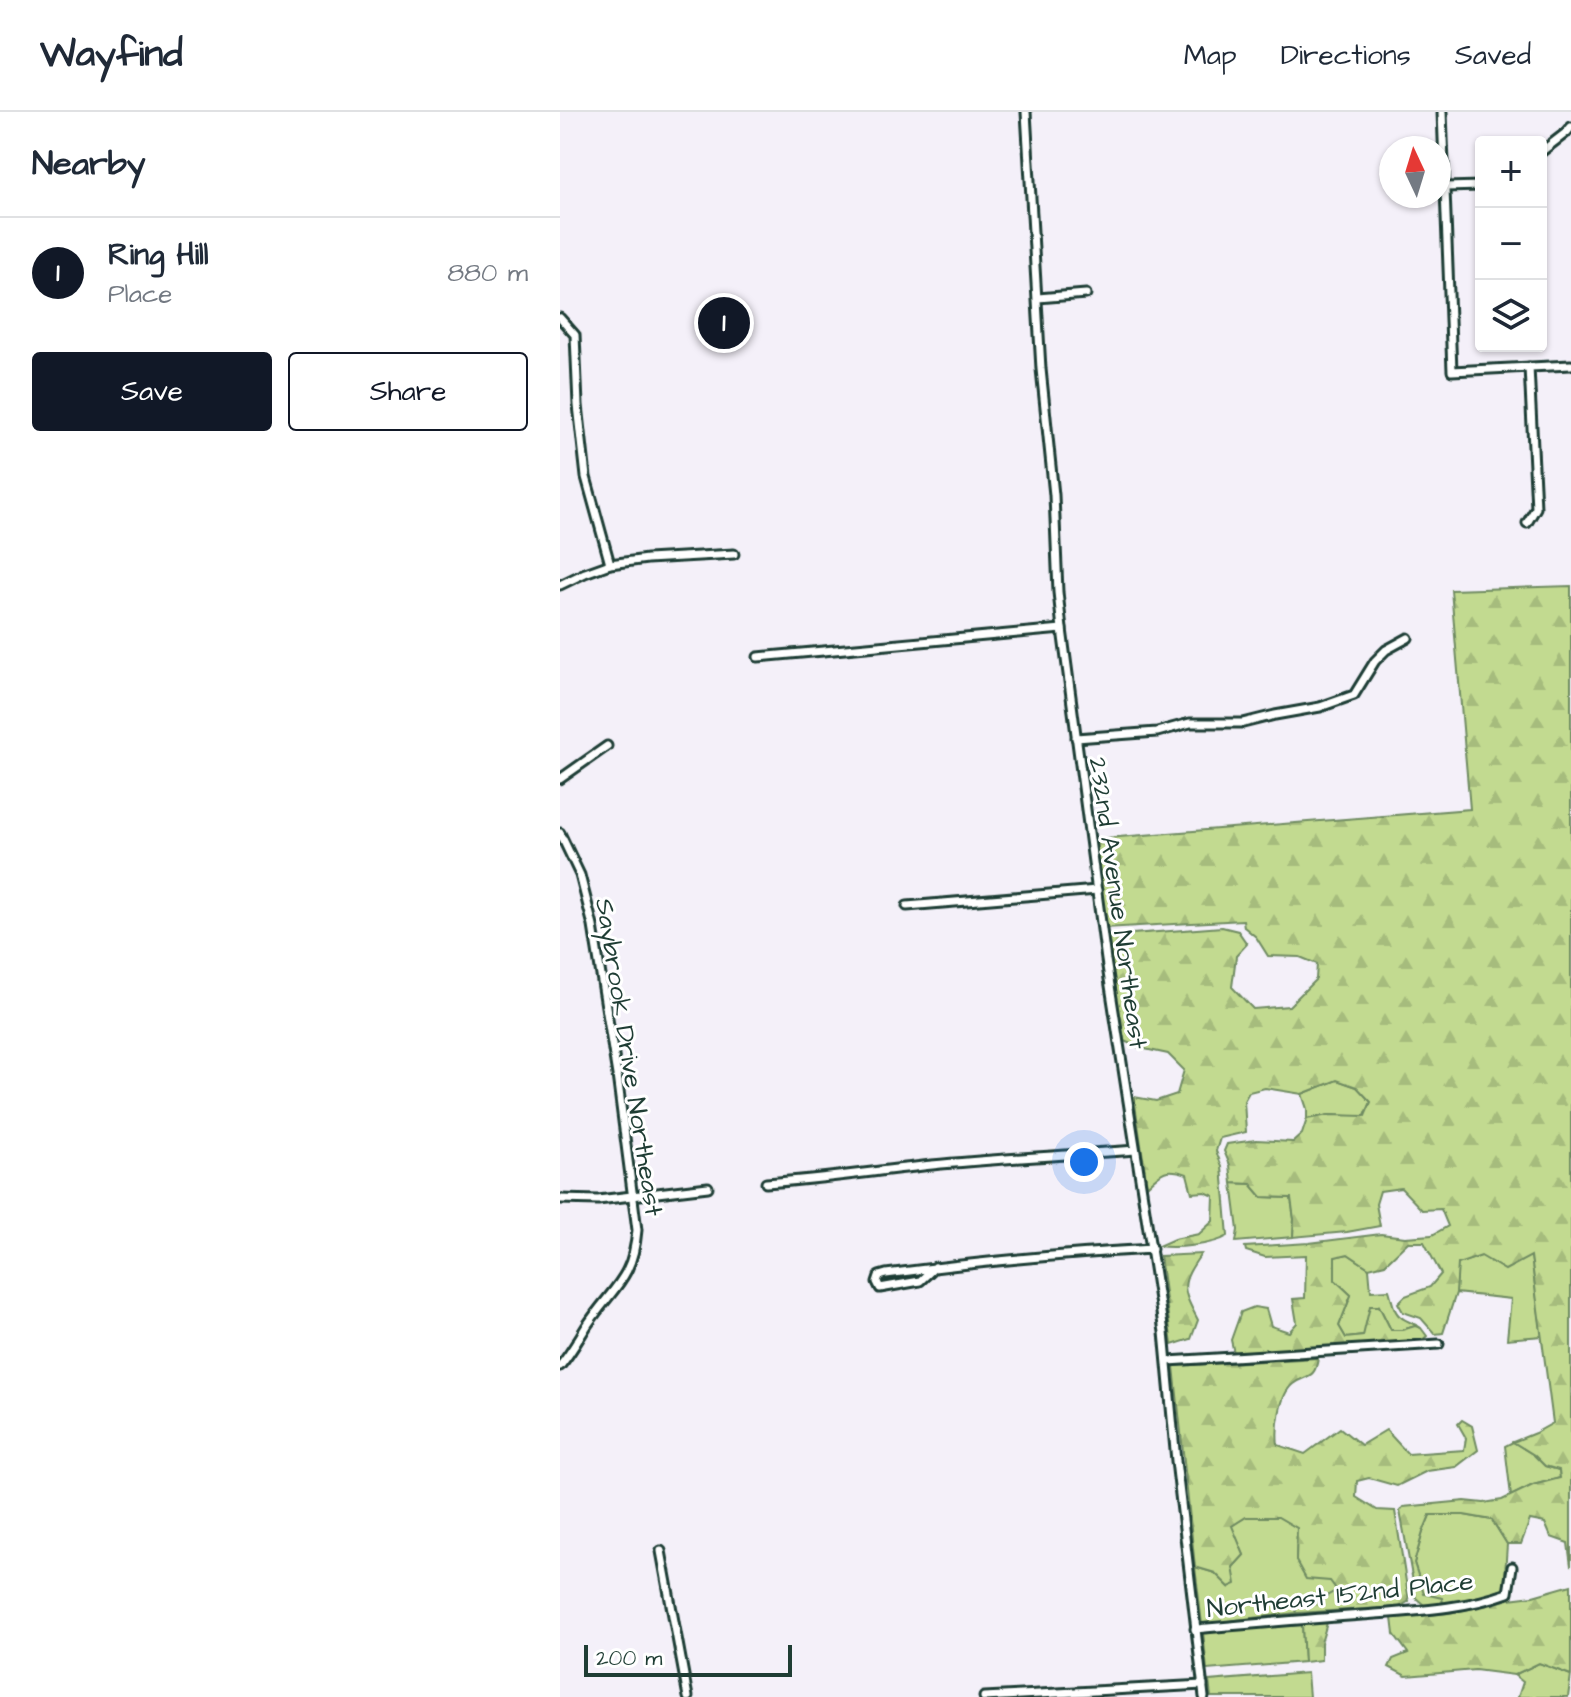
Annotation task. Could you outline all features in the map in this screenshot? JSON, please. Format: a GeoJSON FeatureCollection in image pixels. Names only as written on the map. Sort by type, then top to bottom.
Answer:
{"type":"FeatureCollection","features":[{"type":"Feature","properties":{"kind":"street","name":"232nd Avenue Northeast"},"geometry":{"type":"LineString","coordinates":[[1026,112],[1041,369],[1054,495],[1062,629],[1097,890],[1168,1361],[1176,1461],[1204,1697]]}},
{"type":"Feature","properties":{"kind":"street"},"geometry":{"type":"LineString","coordinates":[[1442,112],[1443,136]]}},
{"type":"Feature","properties":{"kind":"street"},"geometry":{"type":"LineString","coordinates":[[1547,148],[1570,132]]}},
{"type":"Feature","properties":{"kind":"street"},"geometry":{"type":"LineString","coordinates":[[1451,187],[1475,186]]}},
{"type":"Feature","properties":{"kind":"street"},"geometry":{"type":"LineString","coordinates":[[1446,208],[1452,371],[1571,365]]}},
{"type":"Feature","properties":{"kind":"street"},"geometry":{"type":"LineString","coordinates":[[1038,298],[1086,294]]}},
{"type":"Feature","properties":{"kind":"street"},"geometry":{"type":"LineString","coordinates":[[560,318],[575,335],[578,405],[586,477],[610,564]]}},
{"type":"Feature","properties":{"kind":"street"},"geometry":{"type":"LineString","coordinates":[[1527,523],[1536,508],[1529,367]]}},
{"type":"Feature","properties":{"kind":"street"},"geometry":{"type":"LineString","coordinates":[[560,585],[610,564],[734,554]]}},
{"type":"Feature","properties":{"kind":"street"},"geometry":{"type":"LineString","coordinates":[[758,657],[1062,629]]}},
{"type":"Feature","properties":{"kind":"street"},"geometry":{"type":"LineString","coordinates":[[1076,738],[1157,732],[1190,723],[1243,723],[1332,704],[1354,695],[1375,661],[1386,650],[1408,638]]}},
{"type":"Feature","properties":{"kind":"street"},"geometry":{"type":"LineString","coordinates":[[560,779],[607,746]]}},
{"type":"Feature","properties":{"kind":"street","name":"Saybrook Drive Northeast"},"geometry":{"type":"LineString","coordinates":[[560,833],[580,875],[593,926],[615,1061],[637,1230],[636,1247],[626,1274],[560,1366]]}},
{"type":"Feature","properties":{"kind":"street"},"geometry":{"type":"LineString","coordinates":[[1093,861],[1104,859]]}},
{"type":"Feature","properties":{"kind":"street"},"geometry":{"type":"LineString","coordinates":[[907,906],[1097,890]]}},
{"type":"Feature","properties":{"kind":"street"},"geometry":{"type":"LineString","coordinates":[[766,1183],[953,1163],[1135,1150]]}},
{"type":"Feature","properties":{"kind":"street"},"geometry":{"type":"LineString","coordinates":[[560,1199],[598,1200],[708,1187]]}},
{"type":"Feature","properties":{"kind":"street"},"geometry":{"type":"LineString","coordinates":[[935,1267],[920,1281],[880,1288],[877,1282],[879,1276],[886,1274],[935,1267],[1152,1249]]}},
{"type":"Feature","properties":{"kind":"street"},"geometry":{"type":"LineString","coordinates":[[1168,1361],[1439,1344]]}},
{"type":"Feature","properties":{"kind":"street"},"geometry":{"type":"LineString","coordinates":[[661,1551],[688,1697]]}},
{"type":"Feature","properties":{"kind":"street","name":"Northeast 152nd Place"},"geometry":{"type":"LineString","coordinates":[[1195,1629],[1455,1606],[1508,1593],[1512,1567]]}},
{"type":"Feature","properties":{"kind":"street"},"geometry":{"type":"LineString","coordinates":[[984,1697],[1203,1685]]}},
{"type":"Feature","properties":{"kind":"green space"},"geometry":{"type":"Polygon","coordinates":[[[1571,586],[1571,1566],[1568,1543],[1551,1537],[1545,1523],[1530,1520],[1521,1544],[1507,1544],[1492,1520],[1464,1515],[1430,1515],[1414,1563],[1424,1594],[1442,1598],[1443,1605],[1424,1605],[1416,1598],[1400,1511],[1403,1507],[1502,1500],[1533,1485],[1560,1478],[1559,1470],[1545,1466],[1513,1442],[1553,1423],[1531,1256],[1505,1270],[1481,1256],[1458,1264],[1456,1293],[1443,1333],[1435,1334],[1421,1318],[1403,1312],[1398,1303],[1405,1296],[1430,1287],[1441,1274],[1424,1242],[1408,1242],[1385,1264],[1369,1268],[1348,1254],[1335,1257],[1335,1280],[1351,1295],[1339,1326],[1346,1338],[1363,1336],[1370,1306],[1379,1306],[1391,1330],[1415,1326],[1427,1336],[1420,1342],[1234,1353],[1231,1340],[1241,1312],[1254,1307],[1266,1309],[1271,1326],[1289,1332],[1297,1323],[1293,1299],[1305,1298],[1306,1255],[1265,1257],[1246,1251],[1245,1247],[1381,1234],[1405,1237],[1432,1235],[1448,1226],[1441,1209],[1422,1210],[1401,1188],[1380,1191],[1376,1204],[1380,1226],[1293,1237],[1291,1198],[1262,1197],[1251,1184],[1232,1183],[1230,1165],[1224,1151],[1227,1144],[1256,1140],[1293,1142],[1302,1134],[1307,1119],[1329,1115],[1365,1116],[1371,1102],[1357,1087],[1337,1080],[1302,1094],[1265,1088],[1249,1092],[1244,1101],[1246,1132],[1220,1138],[1216,1151],[1222,1167],[1228,1236],[1194,1246],[1158,1246],[1199,1234],[1213,1221],[1214,1196],[1205,1192],[1192,1193],[1187,1174],[1174,1171],[1161,1174],[1147,1186],[1134,1097],[1156,1101],[1177,1094],[1184,1070],[1168,1054],[1124,1041],[1107,936],[1222,927],[1238,931],[1247,944],[1236,956],[1232,987],[1253,1009],[1289,1006],[1316,979],[1317,964],[1300,957],[1268,956],[1256,937],[1244,927],[1243,920],[1105,928],[1094,839],[1470,809],[1451,590],[1571,586]]]}},
{"type":"Feature","properties":{"kind":"green space"},"geometry":{"type":"Polygon","coordinates":[[[1337,1080],[1357,1087],[1371,1102],[1365,1117],[1329,1115],[1307,1119],[1302,1094],[1337,1080]]]}},
{"type":"Feature","properties":{"kind":"green space"},"geometry":{"type":"Polygon","coordinates":[[[1232,1183],[1251,1184],[1262,1197],[1291,1198],[1293,1237],[1236,1242],[1238,1230],[1232,1183]]]}},
{"type":"Feature","properties":{"kind":"green space"},"geometry":{"type":"Polygon","coordinates":[[[1201,1254],[1189,1272],[1185,1286],[1198,1320],[1191,1339],[1172,1345],[1160,1256],[1201,1254]]]}},
{"type":"Feature","properties":{"kind":"green space"},"geometry":{"type":"Polygon","coordinates":[[[1348,1254],[1369,1268],[1371,1291],[1389,1290],[1398,1315],[1421,1328],[1391,1330],[1379,1306],[1363,1336],[1346,1338],[1339,1326],[1351,1295],[1335,1280],[1334,1257],[1348,1254]]]}},
{"type":"Feature","properties":{"kind":"green space"},"geometry":{"type":"Polygon","coordinates":[[[1481,1256],[1531,1256],[1542,1336],[1507,1339],[1511,1299],[1456,1293],[1457,1264],[1481,1256]]]}},
{"type":"Feature","properties":{"kind":"green space"},"geometry":{"type":"Polygon","coordinates":[[[1318,1358],[1312,1374],[1293,1384],[1284,1396],[1278,1422],[1278,1445],[1305,1454],[1340,1428],[1361,1445],[1386,1430],[1408,1454],[1464,1450],[1466,1438],[1458,1424],[1462,1420],[1472,1426],[1478,1450],[1456,1467],[1427,1471],[1397,1486],[1369,1478],[1357,1481],[1356,1497],[1377,1510],[1395,1511],[1409,1601],[1400,1607],[1296,1613],[1294,1603],[1302,1596],[1325,1597],[1337,1590],[1330,1581],[1306,1579],[1296,1561],[1297,1528],[1278,1517],[1246,1517],[1232,1526],[1244,1555],[1233,1567],[1236,1584],[1229,1587],[1215,1573],[1195,1567],[1174,1366],[1318,1358]]]}},
{"type":"Feature","properties":{"kind":"green space"},"geometry":{"type":"Polygon","coordinates":[[[1513,1442],[1545,1466],[1559,1470],[1560,1478],[1533,1485],[1511,1496],[1505,1446],[1513,1442]]]}},
{"type":"Feature","properties":{"kind":"green space"},"geometry":{"type":"Polygon","coordinates":[[[1430,1515],[1464,1515],[1492,1520],[1507,1544],[1504,1589],[1443,1605],[1442,1598],[1424,1594],[1414,1563],[1430,1515]]]}},
{"type":"Feature","properties":{"kind":"green space"},"geometry":{"type":"Polygon","coordinates":[[[1246,1517],[1279,1517],[1297,1528],[1296,1561],[1331,1581],[1337,1591],[1325,1597],[1294,1603],[1296,1613],[1202,1624],[1195,1567],[1215,1573],[1229,1587],[1233,1567],[1244,1555],[1231,1526],[1246,1517]]]}},
{"type":"Feature","properties":{"kind":"green space"},"geometry":{"type":"Polygon","coordinates":[[[1571,1585],[1571,1675],[1539,1663],[1514,1675],[1475,1670],[1406,1676],[1389,1667],[1393,1659],[1408,1653],[1394,1634],[1392,1618],[1449,1613],[1571,1585]]]}},
{"type":"Feature","properties":{"kind":"green space"},"geometry":{"type":"Polygon","coordinates":[[[1327,1623],[1321,1643],[1321,1660],[1304,1662],[1302,1624],[1327,1623]]]}},
{"type":"Feature","properties":{"kind":"green space"},"geometry":{"type":"Polygon","coordinates":[[[1302,1624],[1304,1662],[1207,1670],[1203,1632],[1302,1624]]]}},
{"type":"Feature","properties":{"kind":"green space"},"geometry":{"type":"Polygon","coordinates":[[[1539,1663],[1571,1675],[1568,1697],[1518,1697],[1523,1682],[1514,1675],[1539,1663]]]}},
{"type":"Feature","properties":{"kind":"green space"},"geometry":{"type":"Polygon","coordinates":[[[1307,1673],[1309,1697],[1211,1697],[1209,1681],[1307,1673]]]}},
{"type":"Feature","properties":{"kind":"place","name":"Ring Hill"},"geometry":{"type":"Point","coordinates":[724,323]}}]}
